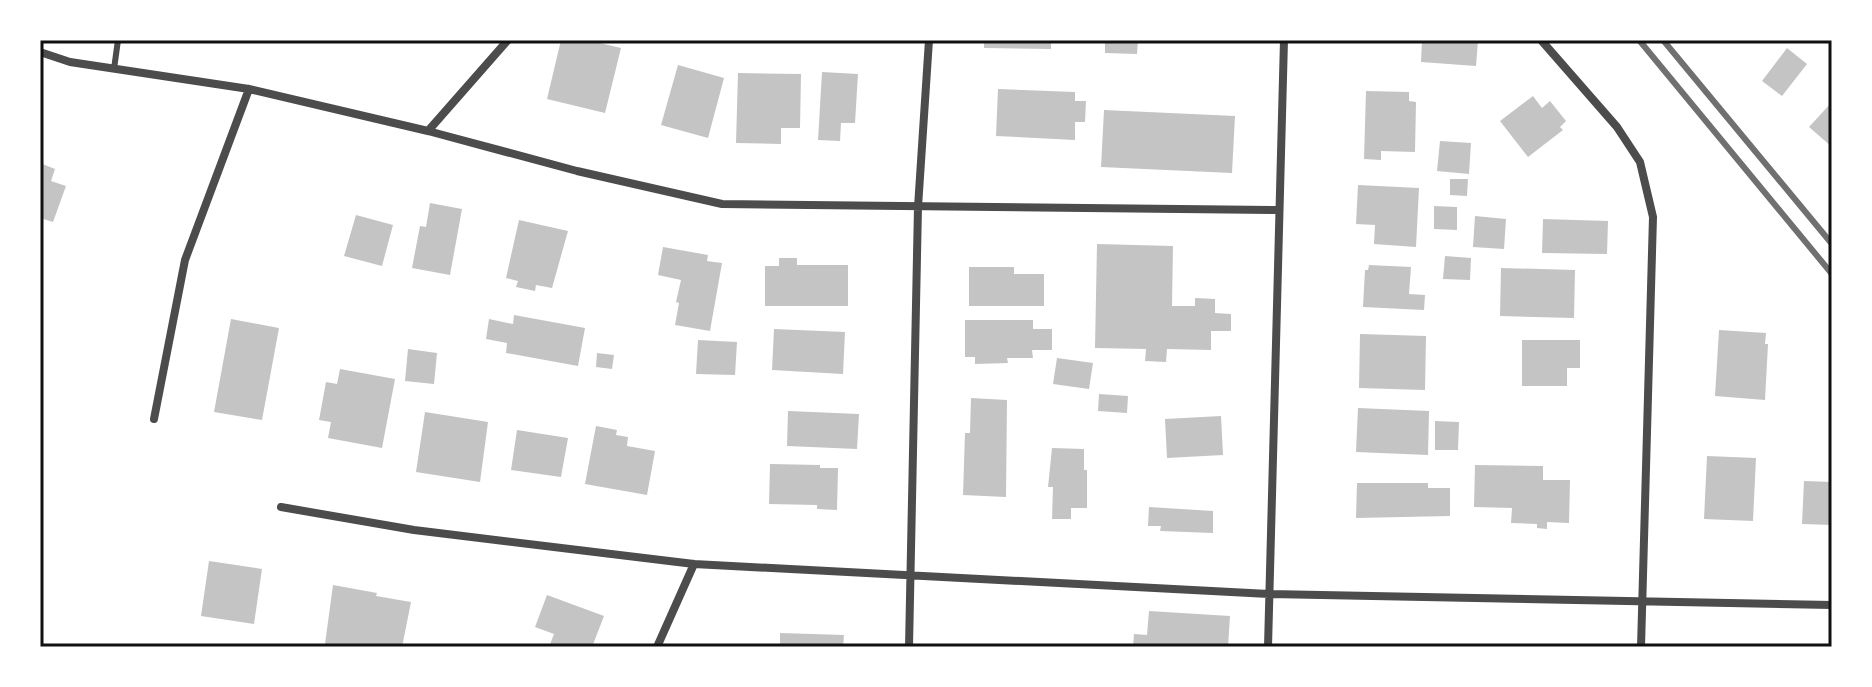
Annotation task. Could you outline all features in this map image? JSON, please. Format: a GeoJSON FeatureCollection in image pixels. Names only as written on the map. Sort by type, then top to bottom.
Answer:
{"type":"FeatureCollection","features":[{"type":"Feature","properties":{"kind":"street"},"geometry":{"type":"LineString","coordinates":[[428,131],[508,40]]}},
{"type":"Feature","properties":{"kind":"street"},"geometry":{"type":"LineString","coordinates":[[909,647],[918,207],[929,40]]}},
{"type":"Feature","properties":{"kind":"street"},"geometry":{"type":"LineString","coordinates":[[1268,647],[1284,40]]}},
{"type":"Feature","properties":{"kind":"street"},"geometry":{"type":"LineString","coordinates":[[1541,40],[1617,127],[1640,162],[1653,217],[1641,647]]}},
{"type":"Feature","properties":{"kind":"street"},"geometry":{"type":"LineString","coordinates":[[40,52],[70,62],[249,89],[722,204],[1279,210]]}},
{"type":"Feature","properties":{"kind":"street"},"geometry":{"type":"LineString","coordinates":[[154,419],[185,260],[249,89]]}},
{"type":"Feature","properties":{"kind":"street"},"geometry":{"type":"LineString","coordinates":[[281,507],[414,530],[694,564],[1269,594],[1832,605]]}},
{"type":"Feature","properties":{"kind":"street"},"geometry":{"type":"LineString","coordinates":[[657,647],[694,564]]}},
{"type":"Feature","properties":{"kind":"lane"},"geometry":{"type":"LineString","coordinates":[[114,69],[118,40]]}},
{"type":"Feature","properties":{"kind":"building"},"geometry":{"type":"Polygon","coordinates":[[[561,40],[587,40],[621,48],[605,113],[547,99],[561,40]]]}},
{"type":"Feature","properties":{"kind":"building"},"geometry":{"type":"Polygon","coordinates":[[[984,40],[1051,40],[1051,49],[984,48],[984,40]]]}},
{"type":"Feature","properties":{"kind":"building"},"geometry":{"type":"Polygon","coordinates":[[[1105,40],[1138,40],[1137,54],[1105,53],[1105,40]]]}},
{"type":"Feature","properties":{"kind":"building"},"geometry":{"type":"Polygon","coordinates":[[[1422,40],[1478,40],[1476,66],[1421,62],[1422,40]]]}},
{"type":"Feature","properties":{"kind":"building"},"geometry":{"type":"Polygon","coordinates":[[[1787,48],[1807,64],[1782,96],[1762,81],[1787,48]]]}},
{"type":"Feature","properties":{"kind":"building"},"geometry":{"type":"Polygon","coordinates":[[[678,65],[724,78],[708,138],[661,125],[678,65]]]}},
{"type":"Feature","properties":{"kind":"building"},"geometry":{"type":"Polygon","coordinates":[[[822,72],[858,74],[855,123],[841,123],[840,141],[818,140],[822,72]]]}},
{"type":"Feature","properties":{"kind":"building"},"geometry":{"type":"Polygon","coordinates":[[[738,73],[801,74],[800,128],[781,128],[781,144],[736,143],[738,73]]]}},
{"type":"Feature","properties":{"kind":"building"},"geometry":{"type":"Polygon","coordinates":[[[998,89],[1075,92],[1075,101],[1086,101],[1085,122],[1075,122],[1075,140],[996,136],[998,89]]]}},
{"type":"Feature","properties":{"kind":"building"},"geometry":{"type":"Polygon","coordinates":[[[1366,91],[1409,92],[1409,101],[1416,102],[1415,152],[1381,151],[1381,160],[1364,159],[1366,91]]]}},
{"type":"Feature","properties":{"kind":"building"},"geometry":{"type":"Polygon","coordinates":[[[1533,96],[1542,108],[1550,101],[1566,121],[1560,127],[1563,130],[1528,157],[1500,121],[1533,96]]]}},
{"type":"Feature","properties":{"kind":"building"},"geometry":{"type":"Polygon","coordinates":[[[1832,102],[1832,147],[1809,127],[1832,102]]]}},
{"type":"Feature","properties":{"kind":"building"},"geometry":{"type":"Polygon","coordinates":[[[1104,110],[1235,116],[1232,173],[1101,167],[1104,110]]]}},
{"type":"Feature","properties":{"kind":"building"},"geometry":{"type":"Polygon","coordinates":[[[1440,141],[1471,143],[1469,174],[1437,171],[1440,141]]]}},
{"type":"Feature","properties":{"kind":"building"},"geometry":{"type":"Polygon","coordinates":[[[40,163],[55,169],[51,181],[66,186],[53,222],[40,218],[40,163]]]}},
{"type":"Feature","properties":{"kind":"building"},"geometry":{"type":"Polygon","coordinates":[[[1450,179],[1468,179],[1467,196],[1450,195],[1450,179]]]}},
{"type":"Feature","properties":{"kind":"building"},"geometry":{"type":"Polygon","coordinates":[[[1358,185],[1419,188],[1416,247],[1374,244],[1375,225],[1356,224],[1358,185]]]}},
{"type":"Feature","properties":{"kind":"building"},"geometry":{"type":"Polygon","coordinates":[[[430,203],[462,209],[450,275],[412,268],[420,226],[426,227],[430,203]]]}},
{"type":"Feature","properties":{"kind":"building"},"geometry":{"type":"Polygon","coordinates":[[[1434,206],[1457,207],[1457,230],[1434,229],[1434,206]]]}},
{"type":"Feature","properties":{"kind":"building"},"geometry":{"type":"Polygon","coordinates":[[[356,215],[393,225],[382,266],[344,256],[356,215]]]}},
{"type":"Feature","properties":{"kind":"building"},"geometry":{"type":"Polygon","coordinates":[[[1475,216],[1506,219],[1504,249],[1473,247],[1475,216]]]}},
{"type":"Feature","properties":{"kind":"building"},"geometry":{"type":"Polygon","coordinates":[[[1543,219],[1608,221],[1607,254],[1542,253],[1543,219]]]}},
{"type":"Feature","properties":{"kind":"building"},"geometry":{"type":"Polygon","coordinates":[[[519,220],[568,231],[552,288],[536,285],[535,291],[516,287],[518,281],[506,278],[519,220]]]}},
{"type":"Feature","properties":{"kind":"building"},"geometry":{"type":"Polygon","coordinates":[[[1097,244],[1173,246],[1172,306],[1195,306],[1195,298],[1215,299],[1215,313],[1231,314],[1231,331],[1211,331],[1211,350],[1167,349],[1166,362],[1145,361],[1146,349],[1095,348],[1097,244]]]}},
{"type":"Feature","properties":{"kind":"building"},"geometry":{"type":"Polygon","coordinates":[[[663,247],[708,255],[707,261],[722,263],[710,331],[675,325],[681,280],[658,275],[663,247]]]}},
{"type":"Feature","properties":{"kind":"building"},"geometry":{"type":"Polygon","coordinates":[[[1445,256],[1471,258],[1470,280],[1443,279],[1445,256]]]}},
{"type":"Feature","properties":{"kind":"building"},"geometry":{"type":"Polygon","coordinates":[[[779,258],[797,258],[797,265],[848,265],[848,306],[765,306],[765,266],[779,266],[779,258]]]}},
{"type":"Feature","properties":{"kind":"building"},"geometry":{"type":"Polygon","coordinates":[[[1369,265],[1411,267],[1409,294],[1425,295],[1424,310],[1363,307],[1365,270],[1369,265]]]}},
{"type":"Feature","properties":{"kind":"building"},"geometry":{"type":"Polygon","coordinates":[[[969,267],[1014,267],[1014,274],[1044,274],[1044,306],[969,306],[969,267]]]}},
{"type":"Feature","properties":{"kind":"building"},"geometry":{"type":"Polygon","coordinates":[[[1501,268],[1575,270],[1574,318],[1500,316],[1501,268]]]}},
{"type":"Feature","properties":{"kind":"building"},"geometry":{"type":"Polygon","coordinates":[[[514,315],[585,328],[578,366],[506,353],[507,343],[486,339],[489,319],[513,324],[514,315]]]}},
{"type":"Feature","properties":{"kind":"building"},"geometry":{"type":"Polygon","coordinates":[[[231,319],[279,328],[262,420],[214,412],[231,319]]]}},
{"type":"Feature","properties":{"kind":"building"},"geometry":{"type":"Polygon","coordinates":[[[965,320],[1033,320],[1033,329],[1052,329],[1052,350],[1032,350],[1033,358],[1007,358],[1008,363],[975,364],[975,357],[965,357],[965,320]]]}},
{"type":"Feature","properties":{"kind":"building"},"geometry":{"type":"Polygon","coordinates":[[[774,329],[845,332],[843,374],[772,370],[774,329]]]}},
{"type":"Feature","properties":{"kind":"building"},"geometry":{"type":"Polygon","coordinates":[[[1719,330],[1766,333],[1765,400],[1715,396],[1719,330]]]}},
{"type":"Feature","properties":{"kind":"building"},"geometry":{"type":"Polygon","coordinates":[[[1360,334],[1426,336],[1425,390],[1359,388],[1360,334]]]}},
{"type":"Feature","properties":{"kind":"building"},"geometry":{"type":"Polygon","coordinates":[[[698,340],[737,342],[735,375],[696,374],[698,340]]]}},
{"type":"Feature","properties":{"kind":"building"},"geometry":{"type":"Polygon","coordinates":[[[1522,340],[1580,340],[1580,368],[1567,368],[1567,386],[1522,386],[1522,340]]]}},
{"type":"Feature","properties":{"kind":"building"},"geometry":{"type":"Polygon","coordinates":[[[408,349],[437,353],[434,384],[405,381],[408,349]]]}},
{"type":"Feature","properties":{"kind":"building"},"geometry":{"type":"Polygon","coordinates":[[[597,353],[614,355],[612,369],[596,367],[597,353]]]}},
{"type":"Feature","properties":{"kind":"building"},"geometry":{"type":"Polygon","coordinates":[[[1057,358],[1093,363],[1089,389],[1053,384],[1057,358]]]}},
{"type":"Feature","properties":{"kind":"building"},"geometry":{"type":"Polygon","coordinates":[[[340,369],[395,379],[382,448],[328,438],[331,422],[319,420],[326,382],[337,384],[340,369]]]}},
{"type":"Feature","properties":{"kind":"building"},"geometry":{"type":"Polygon","coordinates":[[[1099,394],[1128,396],[1127,413],[1098,411],[1099,394]]]}},
{"type":"Feature","properties":{"kind":"building"},"geometry":{"type":"Polygon","coordinates":[[[971,398],[1007,400],[1006,497],[963,495],[965,433],[970,433],[971,398]]]}},
{"type":"Feature","properties":{"kind":"building"},"geometry":{"type":"Polygon","coordinates":[[[1358,408],[1429,411],[1428,455],[1356,452],[1358,408]]]}},
{"type":"Feature","properties":{"kind":"building"},"geometry":{"type":"Polygon","coordinates":[[[788,411],[859,414],[857,449],[787,446],[788,411]]]}},
{"type":"Feature","properties":{"kind":"building"},"geometry":{"type":"Polygon","coordinates":[[[425,412],[488,422],[480,482],[416,472],[425,412]]]}},
{"type":"Feature","properties":{"kind":"building"},"geometry":{"type":"Polygon","coordinates":[[[1221,416],[1223,455],[1167,458],[1165,419],[1221,416]]]}},
{"type":"Feature","properties":{"kind":"building"},"geometry":{"type":"Polygon","coordinates":[[[1435,421],[1459,422],[1458,450],[1435,450],[1435,421]]]}},
{"type":"Feature","properties":{"kind":"building"},"geometry":{"type":"Polygon","coordinates":[[[596,426],[617,430],[616,435],[628,437],[627,446],[655,451],[647,495],[585,484],[596,426]]]}},
{"type":"Feature","properties":{"kind":"building"},"geometry":{"type":"Polygon","coordinates":[[[517,430],[568,438],[561,477],[511,470],[517,430]]]}},
{"type":"Feature","properties":{"kind":"building"},"geometry":{"type":"Polygon","coordinates":[[[1052,448],[1084,449],[1087,508],[1071,508],[1071,519],[1052,519],[1053,487],[1048,487],[1052,448]]]}},
{"type":"Feature","properties":{"kind":"building"},"geometry":{"type":"Polygon","coordinates":[[[1707,456],[1756,458],[1753,521],[1704,519],[1707,456]]]}},
{"type":"Feature","properties":{"kind":"building"},"geometry":{"type":"Polygon","coordinates":[[[770,464],[838,468],[837,510],[817,509],[817,505],[769,504],[770,464]]]}},
{"type":"Feature","properties":{"kind":"building"},"geometry":{"type":"Polygon","coordinates":[[[1475,465],[1543,466],[1543,480],[1570,480],[1569,523],[1547,522],[1547,529],[1537,528],[1537,524],[1511,523],[1512,508],[1474,507],[1475,465]]]}},
{"type":"Feature","properties":{"kind":"building"},"geometry":{"type":"Polygon","coordinates":[[[1804,481],[1832,482],[1832,525],[1802,524],[1804,481]]]}},
{"type":"Feature","properties":{"kind":"building"},"geometry":{"type":"Polygon","coordinates":[[[1357,483],[1428,483],[1428,488],[1450,488],[1450,516],[1356,518],[1357,483]]]}},
{"type":"Feature","properties":{"kind":"building"},"geometry":{"type":"Polygon","coordinates":[[[1149,507],[1213,511],[1213,533],[1160,531],[1161,526],[1148,526],[1149,507]]]}},
{"type":"Feature","properties":{"kind":"building"},"geometry":{"type":"Polygon","coordinates":[[[209,561],[262,569],[254,624],[201,616],[209,561]]]}},
{"type":"Feature","properties":{"kind":"building"},"geometry":{"type":"Polygon","coordinates":[[[333,585],[411,602],[402,647],[325,644],[333,585]]]}},
{"type":"Feature","properties":{"kind":"building"},"geometry":{"type":"Polygon","coordinates":[[[547,595],[604,616],[592,647],[549,647],[554,634],[535,627],[547,595]]]}},
{"type":"Feature","properties":{"kind":"building"},"geometry":{"type":"Polygon","coordinates":[[[1149,611],[1230,616],[1228,647],[1133,647],[1134,634],[1147,635],[1149,611]]]}},
{"type":"Feature","properties":{"kind":"building"},"geometry":{"type":"Polygon","coordinates":[[[780,633],[844,635],[843,647],[780,647],[780,633]]]}},
{"type":"Feature","properties":{"kind":"railway"},"geometry":{"type":"LineString","coordinates":[[1639,40],[1832,274]]}},
{"type":"Feature","properties":{"kind":"railway"},"geometry":{"type":"LineString","coordinates":[[1663,40],[1832,244]]}}]}
